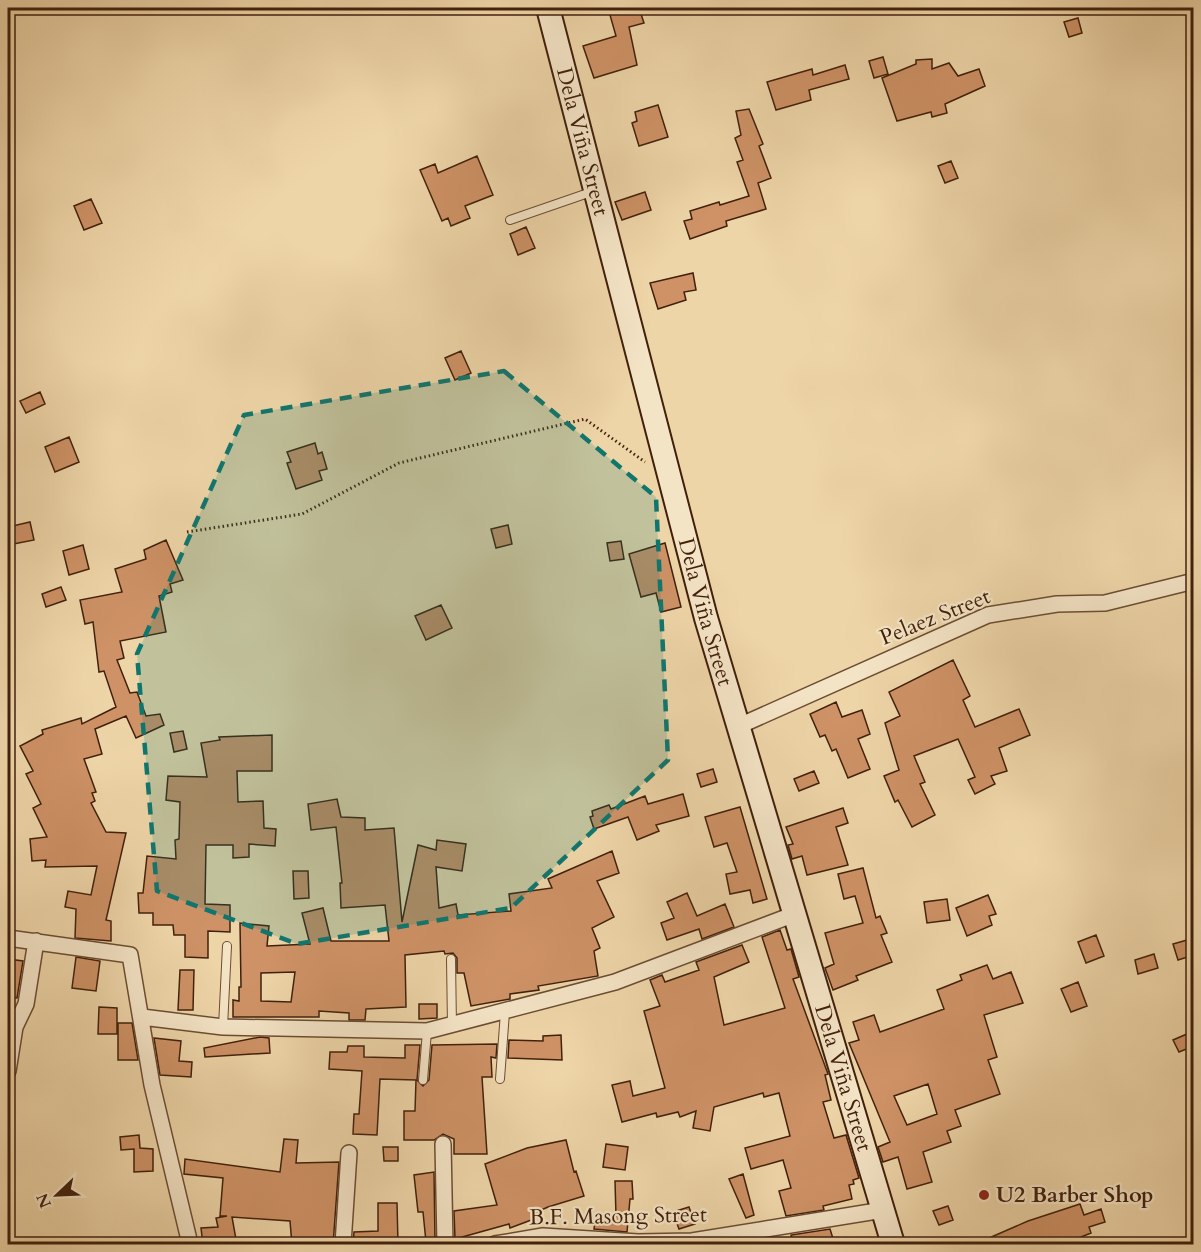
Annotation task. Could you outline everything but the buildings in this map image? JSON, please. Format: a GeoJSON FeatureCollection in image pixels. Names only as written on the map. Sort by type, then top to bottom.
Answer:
{"type":"FeatureCollection","features":[{"type":"Feature","properties":{"kind":"street","name":"Dela Viña Street"},"geometry":{"type":"LineString","coordinates":[[548,8],[706,618],[893,1245]]}},
{"type":"Feature","properties":{"kind":"street","name":"Pelaez Street"},"geometry":{"type":"LineString","coordinates":[[740,726],[988,615],[1057,604],[1105,603],[1194,581]]}},
{"type":"Feature","properties":{"kind":"street"},"geometry":{"type":"LineString","coordinates":[[142,1017],[223,1026],[427,1031],[615,982],[795,914]]}},
{"type":"Feature","properties":{"kind":"street"},"geometry":{"type":"LineString","coordinates":[[8,938],[130,955],[152,1085],[190,1245]]}},
{"type":"Feature","properties":{"kind":"street"},"geometry":{"type":"LineString","coordinates":[[8,1071],[15,1027],[26,1004],[36,941]]}},
{"type":"Feature","properties":{"kind":"street"},"geometry":{"type":"LineString","coordinates":[[443,1144],[445,1245]]}},
{"type":"Feature","properties":{"kind":"street"},"geometry":{"type":"LineString","coordinates":[[343,1245],[349,1153]]}},
{"type":"Feature","properties":{"kind":"street","name":"B.F. Masong Street"},"geometry":{"type":"LineString","coordinates":[[495,1245],[543,1236],[638,1242],[692,1241],[883,1210]]}},
{"type":"Feature","properties":{"kind":"lane"},"geometry":{"type":"LineString","coordinates":[[510,220],[596,190]]}},
{"type":"Feature","properties":{"kind":"lane"},"geometry":{"type":"LineString","coordinates":[[223,1026],[227,946]]}},
{"type":"Feature","properties":{"kind":"lane"},"geometry":{"type":"LineString","coordinates":[[452,959],[452,1026]]}},
{"type":"Feature","properties":{"kind":"lane"},"geometry":{"type":"LineString","coordinates":[[500,1079],[505,1012]]}},
{"type":"Feature","properties":{"kind":"lane"},"geometry":{"type":"LineString","coordinates":[[423,1080],[427,1031]]}},
{"type":"Feature","properties":{"kind":"path"},"geometry":{"type":"LineString","coordinates":[[187,532],[302,514],[399,463],[585,419],[670,481]]}},
{"type":"Feature","properties":{"kind":"highlighted area"},"geometry":{"type":"Polygon","coordinates":[[[504,371],[656,497],[668,760],[511,908],[297,944],[157,891],[137,654],[244,415],[504,371]]]}},
{"type":"Feature","properties":{"kind":"place","name":"U2 Barber Shop"},"geometry":{"type":"Point","coordinates":[984,1195]}}]}
